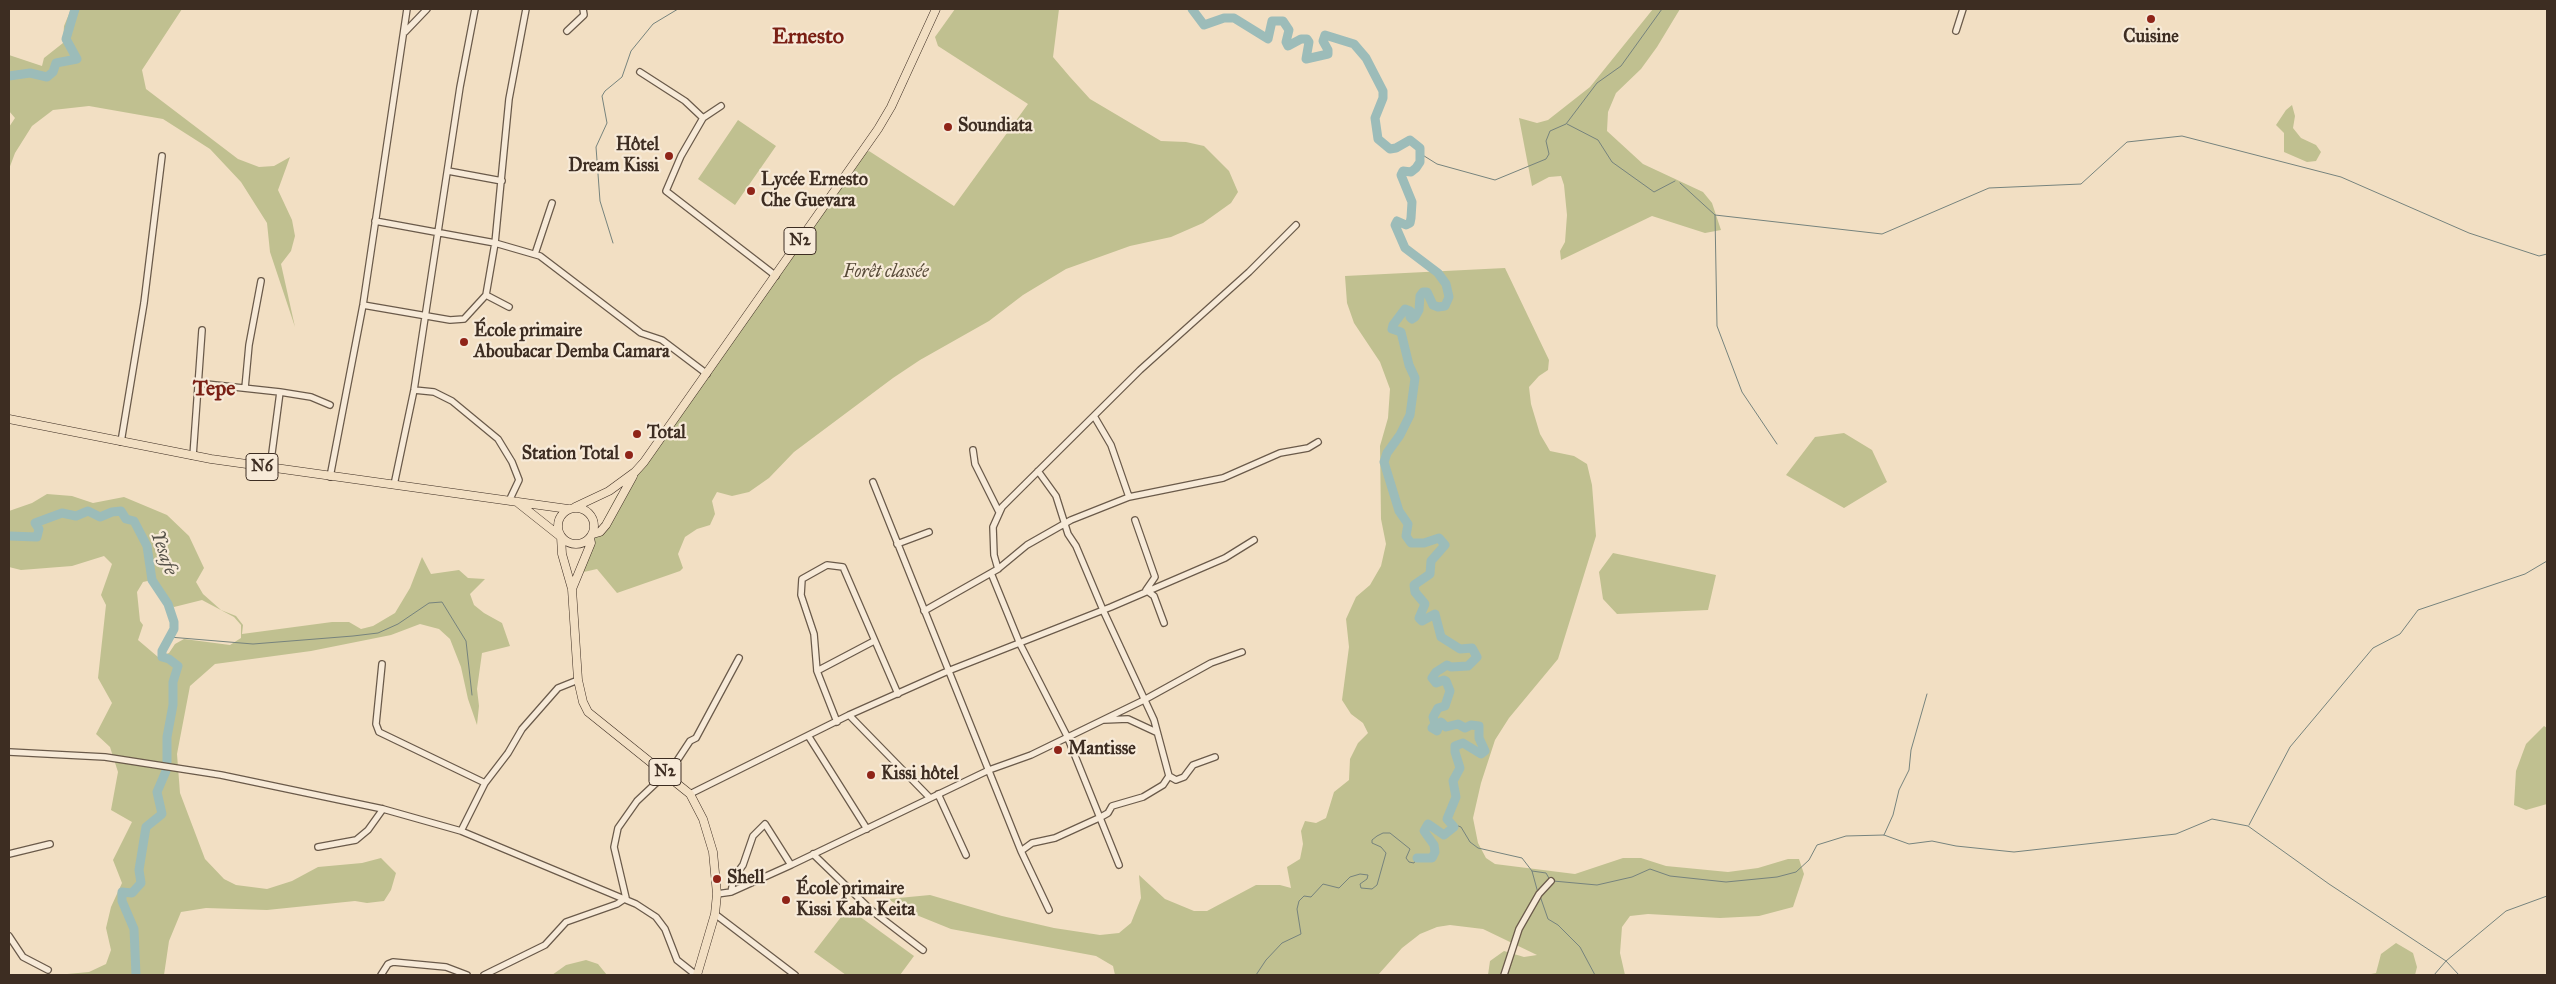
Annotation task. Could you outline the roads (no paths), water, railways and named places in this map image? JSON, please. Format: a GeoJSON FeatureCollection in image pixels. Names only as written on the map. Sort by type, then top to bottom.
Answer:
{"type":"FeatureCollection","features":[{"type":"Feature","properties":{"kind":"highway","name":"N2"},"geometry":{"type":"LineString","coordinates":[[572,589],[591,543],[591,536],[600,532],[606,525],[635,472],[707,374],[878,129],[936,9]]}},
{"type":"Feature","properties":{"kind":"highway","name":"N6"},"geometry":{"type":"LineString","coordinates":[[9,419],[193,456],[330,477],[571,508]]}},
{"type":"Feature","properties":{"kind":"highway","name":"N2"},"geometry":{"type":"LineString","coordinates":[[571,508],[609,491],[635,472]]}},
{"type":"Feature","properties":{"kind":"highway"},"geometry":{"type":"LineString","coordinates":[[513,501],[561,537],[576,544],[591,536],[594,523],[590,513],[571,508],[558,522],[561,537]]}},
{"type":"Feature","properties":{"kind":"highway","name":"N2"},"geometry":{"type":"LineString","coordinates":[[561,537],[562,554],[572,589],[578,680],[582,702],[588,712],[690,794],[710,838],[717,894],[715,914],[697,975]]}},
{"type":"Feature","properties":{"kind":"street"},"geometry":{"type":"LineString","coordinates":[[330,477],[363,304],[407,9]]}},
{"type":"Feature","properties":{"kind":"street"},"geometry":{"type":"LineString","coordinates":[[403,34],[427,9]]}},
{"type":"Feature","properties":{"kind":"street"},"geometry":{"type":"LineString","coordinates":[[394,485],[414,390],[460,87],[475,9]]}},
{"type":"Feature","properties":{"kind":"street"},"geometry":{"type":"LineString","coordinates":[[363,304],[450,320],[464,320],[486,295],[495,243],[509,99],[526,9]]}},
{"type":"Feature","properties":{"kind":"street"},"geometry":{"type":"LineString","coordinates":[[567,31],[584,15],[583,9]]}},
{"type":"Feature","properties":{"kind":"street"},"geometry":{"type":"LineString","coordinates":[[1956,31],[1962,9]]}},
{"type":"Feature","properties":{"kind":"street"},"geometry":{"type":"LineString","coordinates":[[640,72],[685,101],[703,118]]}},
{"type":"Feature","properties":{"kind":"street"},"geometry":{"type":"LineString","coordinates":[[721,106],[703,118],[681,156],[666,191],[776,276]]}},
{"type":"Feature","properties":{"kind":"street"},"geometry":{"type":"LineString","coordinates":[[121,442],[144,303],[162,156]]}},
{"type":"Feature","properties":{"kind":"street"},"geometry":{"type":"LineString","coordinates":[[448,171],[502,181]]}},
{"type":"Feature","properties":{"kind":"street"},"geometry":{"type":"LineString","coordinates":[[535,254],[552,203]]}},
{"type":"Feature","properties":{"kind":"street"},"geometry":{"type":"LineString","coordinates":[[375,221],[495,243],[535,254],[641,332],[662,340],[707,374]]}},
{"type":"Feature","properties":{"kind":"street"},"geometry":{"type":"LineString","coordinates":[[998,569],[994,555],[993,527],[999,512],[1140,370],[1249,272],[1296,225]]}},
{"type":"Feature","properties":{"kind":"street"},"geometry":{"type":"LineString","coordinates":[[245,388],[249,345],[261,281]]}},
{"type":"Feature","properties":{"kind":"street"},"geometry":{"type":"LineString","coordinates":[[486,295],[509,307]]}},
{"type":"Feature","properties":{"kind":"street"},"geometry":{"type":"LineString","coordinates":[[193,456],[202,330]]}},
{"type":"Feature","properties":{"kind":"street"},"geometry":{"type":"LineString","coordinates":[[197,383],[311,397],[330,405]]}},
{"type":"Feature","properties":{"kind":"street"},"geometry":{"type":"LineString","coordinates":[[414,390],[434,392],[452,401],[498,439],[512,462],[519,480],[513,501]]}},
{"type":"Feature","properties":{"kind":"street"},"geometry":{"type":"LineString","coordinates":[[270,468],[280,392]]}},
{"type":"Feature","properties":{"kind":"street"},"geometry":{"type":"LineString","coordinates":[[1094,416],[1111,445],[1129,497]]}},
{"type":"Feature","properties":{"kind":"street"},"geometry":{"type":"LineString","coordinates":[[924,611],[998,569],[1027,545],[1064,524],[1129,497],[1223,478],[1280,453],[1308,448],[1318,442]]}},
{"type":"Feature","properties":{"kind":"street"},"geometry":{"type":"LineString","coordinates":[[973,450],[975,464],[999,512]]}},
{"type":"Feature","properties":{"kind":"street"},"geometry":{"type":"LineString","coordinates":[[1038,471],[1056,496],[1064,524],[1084,562],[1103,610],[1154,720],[1169,776],[1176,780],[1184,777],[1193,765],[1215,757]]}},
{"type":"Feature","properties":{"kind":"street"},"geometry":{"type":"LineString","coordinates":[[874,482],[897,544],[948,672],[990,770],[1021,851],[1049,910]]}},
{"type":"Feature","properties":{"kind":"street"},"geometry":{"type":"LineString","coordinates":[[1135,520],[1155,577],[1146,590]]}},
{"type":"Feature","properties":{"kind":"street"},"geometry":{"type":"LineString","coordinates":[[897,544],[929,532]]}},
{"type":"Feature","properties":{"kind":"street"},"geometry":{"type":"LineString","coordinates":[[690,794],[809,737],[849,715],[948,672],[1103,610],[1146,590],[1225,558],[1254,540]]}},
{"type":"Feature","properties":{"kind":"street"},"geometry":{"type":"LineString","coordinates":[[837,722],[817,671],[814,634],[801,595],[802,578],[827,565],[843,567],[898,694]]}},
{"type":"Feature","properties":{"kind":"street"},"geometry":{"type":"LineString","coordinates":[[990,572],[1020,644],[1067,736],[1119,866]]}},
{"type":"Feature","properties":{"kind":"street"},"geometry":{"type":"LineString","coordinates":[[1146,590],[1154,596],[1164,622]]}},
{"type":"Feature","properties":{"kind":"street"},"geometry":{"type":"LineString","coordinates":[[817,671],[874,641]]}},
{"type":"Feature","properties":{"kind":"street"},"geometry":{"type":"LineString","coordinates":[[717,894],[731,892],[990,770],[1031,755],[1144,700],[1211,663],[1242,652]]}},
{"type":"Feature","properties":{"kind":"street"},"geometry":{"type":"LineString","coordinates":[[626,898],[614,847],[618,828],[637,801],[668,775],[690,741],[696,738],[739,658]]}},
{"type":"Feature","properties":{"kind":"street"},"geometry":{"type":"LineString","coordinates":[[382,664],[376,724],[379,732],[485,783]]}},
{"type":"Feature","properties":{"kind":"street"},"geometry":{"type":"LineString","coordinates":[[462,831],[485,783],[508,753],[522,729],[554,692],[578,680]]}},
{"type":"Feature","properties":{"kind":"street"},"geometry":{"type":"LineString","coordinates":[[849,715],[930,798]]}},
{"type":"Feature","properties":{"kind":"street"},"geometry":{"type":"LineString","coordinates":[[1100,720],[1128,720],[1156,732]]}},
{"type":"Feature","properties":{"kind":"street"},"geometry":{"type":"LineString","coordinates":[[809,737],[867,829]]}},
{"type":"Feature","properties":{"kind":"street"},"geometry":{"type":"LineString","coordinates":[[9,752],[105,757],[221,775],[383,809],[462,831],[626,898],[656,917],[665,929],[677,960],[697,975]]}},
{"type":"Feature","properties":{"kind":"street"},"geometry":{"type":"LineString","coordinates":[[1021,851],[1032,842],[1055,838],[1108,814],[1112,806],[1143,797],[1163,786],[1169,776]]}},
{"type":"Feature","properties":{"kind":"street"},"geometry":{"type":"LineString","coordinates":[[938,794],[966,855]]}},
{"type":"Feature","properties":{"kind":"street"},"geometry":{"type":"LineString","coordinates":[[318,847],[356,840],[368,830],[383,809]]}},
{"type":"Feature","properties":{"kind":"street"},"geometry":{"type":"LineString","coordinates":[[731,892],[734,877],[743,865],[753,836],[765,824],[791,865]]}},
{"type":"Feature","properties":{"kind":"street"},"geometry":{"type":"LineString","coordinates":[[9,854],[50,844]]}},
{"type":"Feature","properties":{"kind":"street"},"geometry":{"type":"LineString","coordinates":[[813,854],[871,910],[923,950]]}},
{"type":"Feature","properties":{"kind":"street"},"geometry":{"type":"LineString","coordinates":[[1504,975],[1519,929],[1539,894],[1551,881]]}},
{"type":"Feature","properties":{"kind":"street"},"geometry":{"type":"LineString","coordinates":[[484,975],[545,945],[566,922],[618,904],[626,898]]}},
{"type":"Feature","properties":{"kind":"street"},"geometry":{"type":"LineString","coordinates":[[715,914],[795,975]]}},
{"type":"Feature","properties":{"kind":"street"},"geometry":{"type":"LineString","coordinates":[[9,936],[23,957],[48,970]]}},
{"type":"Feature","properties":{"kind":"street"},"geometry":{"type":"LineString","coordinates":[[381,975],[388,964],[393,962],[446,968],[467,975]]}},
{"type":"Feature","properties":{"kind":"waterway","name":"Yesafe"},"geometry":{"type":"LineString","coordinates":[[9,76],[30,73],[47,77],[53,72],[56,63],[77,59],[66,39],[75,9]]}},
{"type":"Feature","properties":{"kind":"waterway"},"geometry":{"type":"LineString","coordinates":[[613,243],[600,201],[596,147],[607,123],[602,96],[605,91],[622,77],[631,51],[653,24],[678,9]]}},
{"type":"Feature","properties":{"kind":"waterway"},"geometry":{"type":"LineString","coordinates":[[1192,9],[1204,25],[1224,18],[1234,18],[1268,39],[1272,21],[1283,21],[1289,30],[1286,42],[1288,46],[1301,39],[1307,39],[1309,42],[1306,59],[1328,54],[1323,41],[1325,35],[1354,44],[1366,58],[1383,91],[1383,98],[1375,118],[1378,139],[1390,149],[1396,148],[1410,140],[1420,148],[1420,162],[1416,168],[1411,172],[1403,171],[1401,175],[1412,202],[1410,223],[1406,225],[1397,221],[1395,225],[1405,248],[1438,273],[1446,284],[1449,297],[1445,306],[1438,307],[1433,305],[1427,292],[1423,292],[1420,296],[1419,310],[1415,317],[1412,319],[1410,311],[1405,309],[1393,325],[1392,329],[1401,332],[1409,365],[1415,378],[1410,415],[1400,435],[1387,453],[1384,462],[1399,511],[1408,524],[1406,536],[1411,543],[1424,543],[1439,538],[1445,545],[1431,561],[1430,574],[1414,585],[1415,592],[1425,604],[1419,618],[1422,621],[1435,614],[1441,637],[1460,649],[1472,648],[1477,657],[1468,666],[1451,667],[1447,665],[1436,672],[1432,678],[1436,683],[1446,681],[1450,691],[1445,706],[1438,708],[1433,717],[1435,724],[1432,728],[1437,731],[1441,722],[1446,727],[1458,724],[1465,728],[1471,725],[1479,726],[1479,738],[1485,751],[1481,754],[1463,743],[1455,746],[1460,768],[1453,781],[1456,797],[1447,819],[1454,827],[1444,835],[1428,824],[1424,831],[1434,845],[1435,852],[1432,858],[1417,858]]}},
{"type":"Feature","properties":{"kind":"waterway"},"geometry":{"type":"LineString","coordinates":[[1421,154],[1437,164],[1495,180],[1546,159],[1549,154],[1546,141],[1550,131],[1566,124],[1597,83],[1621,66],[1662,9]]}},
{"type":"Feature","properties":{"kind":"waterway"},"geometry":{"type":"LineString","coordinates":[[1567,124],[1598,140],[1612,162],[1654,192],[1675,181]]}},
{"type":"Feature","properties":{"kind":"waterway"},"geometry":{"type":"LineString","coordinates":[[1680,183],[1715,215],[1882,234],[1989,188],[2081,184],[2127,142],[2182,136],[2341,177],[2469,233],[2539,256],[2547,254]]}},
{"type":"Feature","properties":{"kind":"waterway"},"geometry":{"type":"LineString","coordinates":[[1715,215],[1717,326],[1742,392],[1777,444]]}},
{"type":"Feature","properties":{"kind":"waterway","name":"Yesafe"},"geometry":{"type":"LineString","coordinates":[[9,536],[37,537],[39,529],[35,523],[62,513],[76,516],[88,511],[100,517],[112,512],[121,511],[126,519],[134,521],[147,546],[152,580],[168,604],[174,622],[174,629],[162,651],[162,657],[169,659],[178,666],[173,682],[173,705],[167,737],[167,762]]}},
{"type":"Feature","properties":{"kind":"waterway"},"geometry":{"type":"LineString","coordinates":[[2249,825],[2290,747],[2373,648],[2400,634],[2418,610],[2525,574],[2547,561]]}},
{"type":"Feature","properties":{"kind":"waterway"},"geometry":{"type":"LineString","coordinates":[[169,637],[253,644],[378,633],[398,624],[429,603],[442,602],[466,641],[472,695]]}},
{"type":"Feature","properties":{"kind":"waterway"},"geometry":{"type":"LineString","coordinates":[[1884,835],[1893,815],[1899,790],[1909,770],[1911,750],[1927,694]]}},
{"type":"Feature","properties":{"kind":"waterway","name":"Yesafe"},"geometry":{"type":"LineString","coordinates":[[136,975],[134,929],[122,901],[122,892],[132,893],[141,883],[139,870],[146,827],[162,814],[157,792],[166,771]]}},
{"type":"Feature","properties":{"kind":"waterway"},"geometry":{"type":"LineString","coordinates":[[1553,881],[1597,885],[1632,877],[1650,869],[1670,876],[1726,882],[1777,877],[1796,872],[1809,860],[1817,845],[1846,836],[1884,835],[1909,844],[1932,841],[1956,846],[2014,852],[2176,834],[2212,819],[2248,826],[2329,884],[2446,961],[2459,975]]}},
{"type":"Feature","properties":{"kind":"waterway"},"geometry":{"type":"LineString","coordinates":[[1453,824],[1461,827],[1470,842],[1478,848],[1522,858],[1532,871],[1538,893]]}},
{"type":"Feature","properties":{"kind":"waterway"},"geometry":{"type":"LineString","coordinates":[[1256,975],[1266,960],[1282,943],[1301,934],[1297,909],[1299,901],[1304,896],[1311,897],[1323,884],[1339,888],[1350,877],[1360,874],[1368,875],[1367,879],[1360,884],[1361,888],[1372,889],[1377,885],[1386,853],[1381,847],[1372,843],[1372,840],[1377,836],[1383,833],[1390,833],[1410,849],[1406,858],[1409,862],[1414,863],[1416,859]]}},
{"type":"Feature","properties":{"kind":"waterway"},"geometry":{"type":"LineString","coordinates":[[1532,871],[1546,873],[1550,880]]}},
{"type":"Feature","properties":{"kind":"waterway"},"geometry":{"type":"LineString","coordinates":[[1540,896],[1548,919],[1558,925],[1580,947],[1595,975]]}},
{"type":"Feature","properties":{"kind":"waterway"},"geometry":{"type":"LineString","coordinates":[[2434,975],[2446,961],[2506,911],[2547,896]]}},
{"type":"Feature","properties":{"kind":"place","name":"Cuisine"},"geometry":{"type":"Point","coordinates":[2151,19]}},
{"type":"Feature","properties":{"kind":"place","name":"Soundiata"},"geometry":{"type":"Point","coordinates":[948,127]}},
{"type":"Feature","properties":{"kind":"place","name":"Hôtel Dream Kissi"},"geometry":{"type":"Point","coordinates":[669,156]}},
{"type":"Feature","properties":{"kind":"place","name":"Lycée Ernesto Che Guevara"},"geometry":{"type":"Point","coordinates":[751,191]}},
{"type":"Feature","properties":{"kind":"place","name":"École primaire Aboubacar Demba Camara"},"geometry":{"type":"Point","coordinates":[464,342]}},
{"type":"Feature","properties":{"kind":"place","name":"Total"},"geometry":{"type":"Point","coordinates":[637,434]}},
{"type":"Feature","properties":{"kind":"place","name":"Station Total"},"geometry":{"type":"Point","coordinates":[629,455]}},
{"type":"Feature","properties":{"kind":"place","name":"Mantisse"},"geometry":{"type":"Point","coordinates":[1058,750]}},
{"type":"Feature","properties":{"kind":"place","name":"Kissi hôtel"},"geometry":{"type":"Point","coordinates":[871,775]}},
{"type":"Feature","properties":{"kind":"place","name":"Shell"},"geometry":{"type":"Point","coordinates":[717,879]}},
{"type":"Feature","properties":{"kind":"place","name":"École primaire Kissi Kaba Keita"},"geometry":{"type":"Point","coordinates":[786,900]}},
{"type":"Feature","properties":{"kind":"district","name":"Ernesto"},"geometry":{"type":"Point","coordinates":[808,38]}},
{"type":"Feature","properties":{"kind":"district","name":"Tepe"},"geometry":{"type":"Point","coordinates":[214,390]}},
{"type":"Feature","properties":{"kind":"park label","name":"Forêt classée"},"geometry":{"type":"Point","coordinates":[886,273]}}]}
